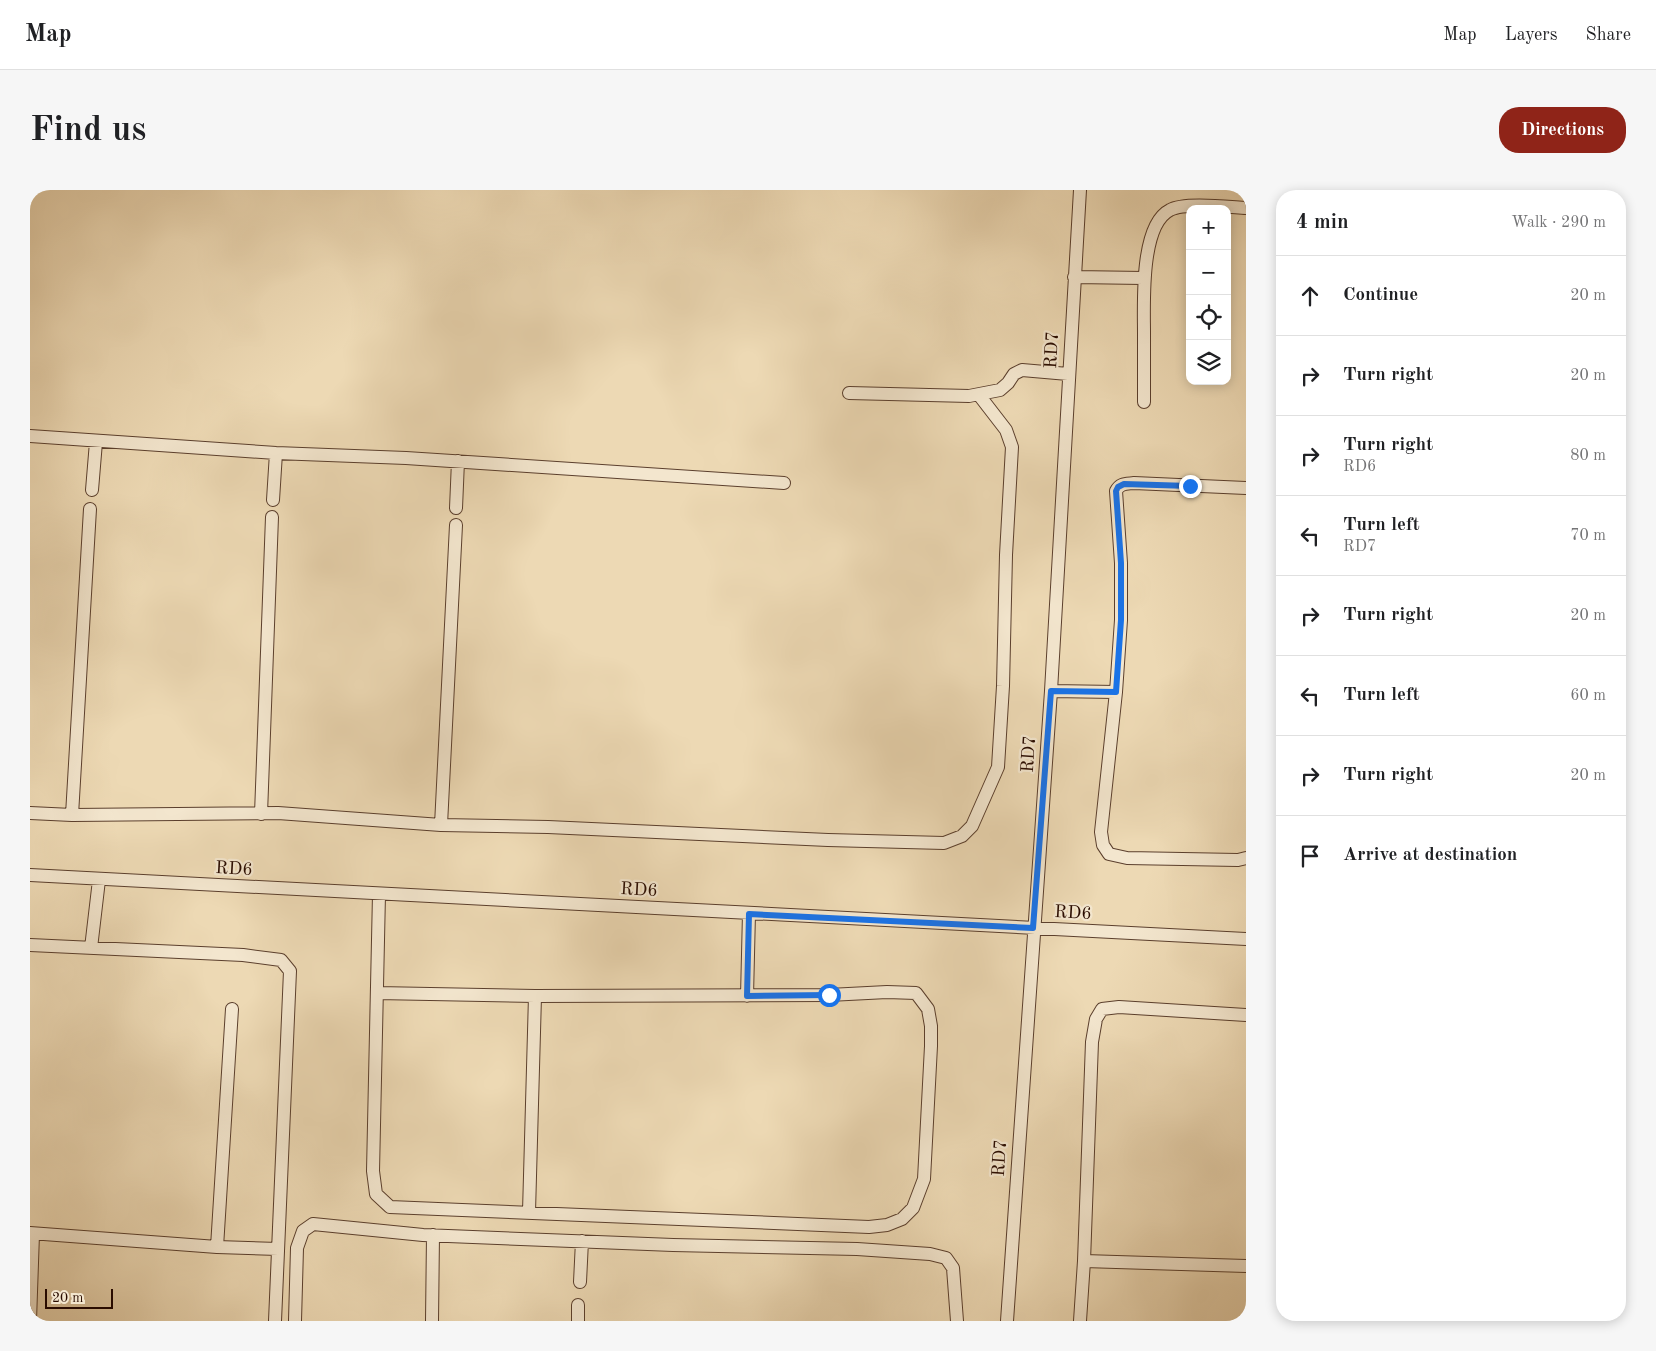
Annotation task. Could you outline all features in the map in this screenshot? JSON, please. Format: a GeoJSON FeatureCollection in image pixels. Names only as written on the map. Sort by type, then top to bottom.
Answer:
{"type":"FeatureCollection","features":[{"type":"Feature","properties":{"kind":"lane","name":"RD7"},"geometry":{"type":"LineString","coordinates":[[1006,1321],[1051,691],[1080,190]]}},
{"type":"Feature","properties":{"kind":"lane"},"geometry":{"type":"LineString","coordinates":[[1144,402],[1144,278],[1153,232],[1163,214],[1170,209],[1185,206],[1246,208]]}},
{"type":"Feature","properties":{"kind":"lane"},"geometry":{"type":"LineString","coordinates":[[1074,277],[1144,278]]}},
{"type":"Feature","properties":{"kind":"lane"},"geometry":{"type":"LineString","coordinates":[[849,394],[969,396],[1000,390],[1014,374],[1022,370],[1068,374]]}},
{"type":"Feature","properties":{"kind":"lane"},"geometry":{"type":"LineString","coordinates":[[30,812],[72,815],[278,813],[441,825],[548,827],[828,840],[944,843],[962,836],[972,826],[998,768],[1003,686],[1006,564],[1012,446],[1006,430],[979,395]]}},
{"type":"Feature","properties":{"kind":"lane"},"geometry":{"type":"LineString","coordinates":[[30,436],[96,442],[276,453],[458,461],[784,483]]}},
{"type":"Feature","properties":{"kind":"lane"},"geometry":{"type":"LineString","coordinates":[[92,490],[96,442]]}},
{"type":"Feature","properties":{"kind":"lane"},"geometry":{"type":"LineString","coordinates":[[273,500],[276,453]]}},
{"type":"Feature","properties":{"kind":"lane"},"geometry":{"type":"LineString","coordinates":[[456,508],[458,461]]}},
{"type":"Feature","properties":{"kind":"lane"},"geometry":{"type":"LineString","coordinates":[[1246,488],[1134,483],[1118,487],[1115,496],[1121,563],[1121,620],[1116,692],[1101,832],[1103,845],[1109,854],[1127,858],[1238,860],[1246,858]]}},
{"type":"Feature","properties":{"kind":"lane"},"geometry":{"type":"LineString","coordinates":[[72,815],[90,509]]}},
{"type":"Feature","properties":{"kind":"lane"},"geometry":{"type":"LineString","coordinates":[[261,814],[272,517]]}},
{"type":"Feature","properties":{"kind":"lane"},"geometry":{"type":"LineString","coordinates":[[441,825],[456,525]]}},
{"type":"Feature","properties":{"kind":"lane"},"geometry":{"type":"LineString","coordinates":[[1051,691],[1116,692]]}},
{"type":"Feature","properties":{"kind":"lane","name":"RD6"},"geometry":{"type":"LineString","coordinates":[[30,875],[1246,939]]}},
{"type":"Feature","properties":{"kind":"lane"},"geometry":{"type":"LineString","coordinates":[[92,948],[99,880]]}},
{"type":"Feature","properties":{"kind":"lane"},"geometry":{"type":"LineString","coordinates":[[377,993],[535,996],[747,996],[887,992],[916,993],[928,1009],[931,1026],[924,1179],[913,1208],[902,1219],[887,1225],[869,1227],[390,1207],[376,1194],[373,1171],[378,894]]}},
{"type":"Feature","properties":{"kind":"lane"},"geometry":{"type":"LineString","coordinates":[[747,996],[749,914]]}},
{"type":"Feature","properties":{"kind":"lane"},"geometry":{"type":"LineString","coordinates":[[30,945],[243,955],[281,960],[290,971],[275,1321]]}},
{"type":"Feature","properties":{"kind":"lane"},"geometry":{"type":"LineString","coordinates":[[529,1212],[535,996]]}},
{"type":"Feature","properties":{"kind":"lane"},"geometry":{"type":"LineString","coordinates":[[1080,1321],[1092,1042],[1096,1019],[1102,1009],[1119,1007],[1246,1015]]}},
{"type":"Feature","properties":{"kind":"lane"},"geometry":{"type":"LineString","coordinates":[[217,1247],[232,1009]]}},
{"type":"Feature","properties":{"kind":"lane"},"geometry":{"type":"LineString","coordinates":[[295,1321],[297,1248],[303,1232],[313,1224],[433,1235],[856,1249],[930,1254],[946,1258],[953,1268],[956,1321]]}},
{"type":"Feature","properties":{"kind":"lane"},"geometry":{"type":"LineString","coordinates":[[30,1321],[32,1233],[217,1247],[278,1249]]}},
{"type":"Feature","properties":{"kind":"lane"},"geometry":{"type":"LineString","coordinates":[[432,1321],[433,1235]]}},
{"type":"Feature","properties":{"kind":"lane"},"geometry":{"type":"LineString","coordinates":[[580,1282],[582,1241]]}},
{"type":"Feature","properties":{"kind":"lane"},"geometry":{"type":"LineString","coordinates":[[1084,1261],[1246,1266]]}},
{"type":"Feature","properties":{"kind":"lane"},"geometry":{"type":"LineString","coordinates":[[578,1305],[578,1321]]}},
{"type":"Feature","properties":{"kind":"route"},"geometry":{"type":"LineString","coordinates":[[829,995],[747,996],[749,914],[1033,928],[1051,691],[1116,692],[1121,620],[1121,563],[1116,491],[1118,487],[1124,484],[1134,483],[1190,486]]}}]}
